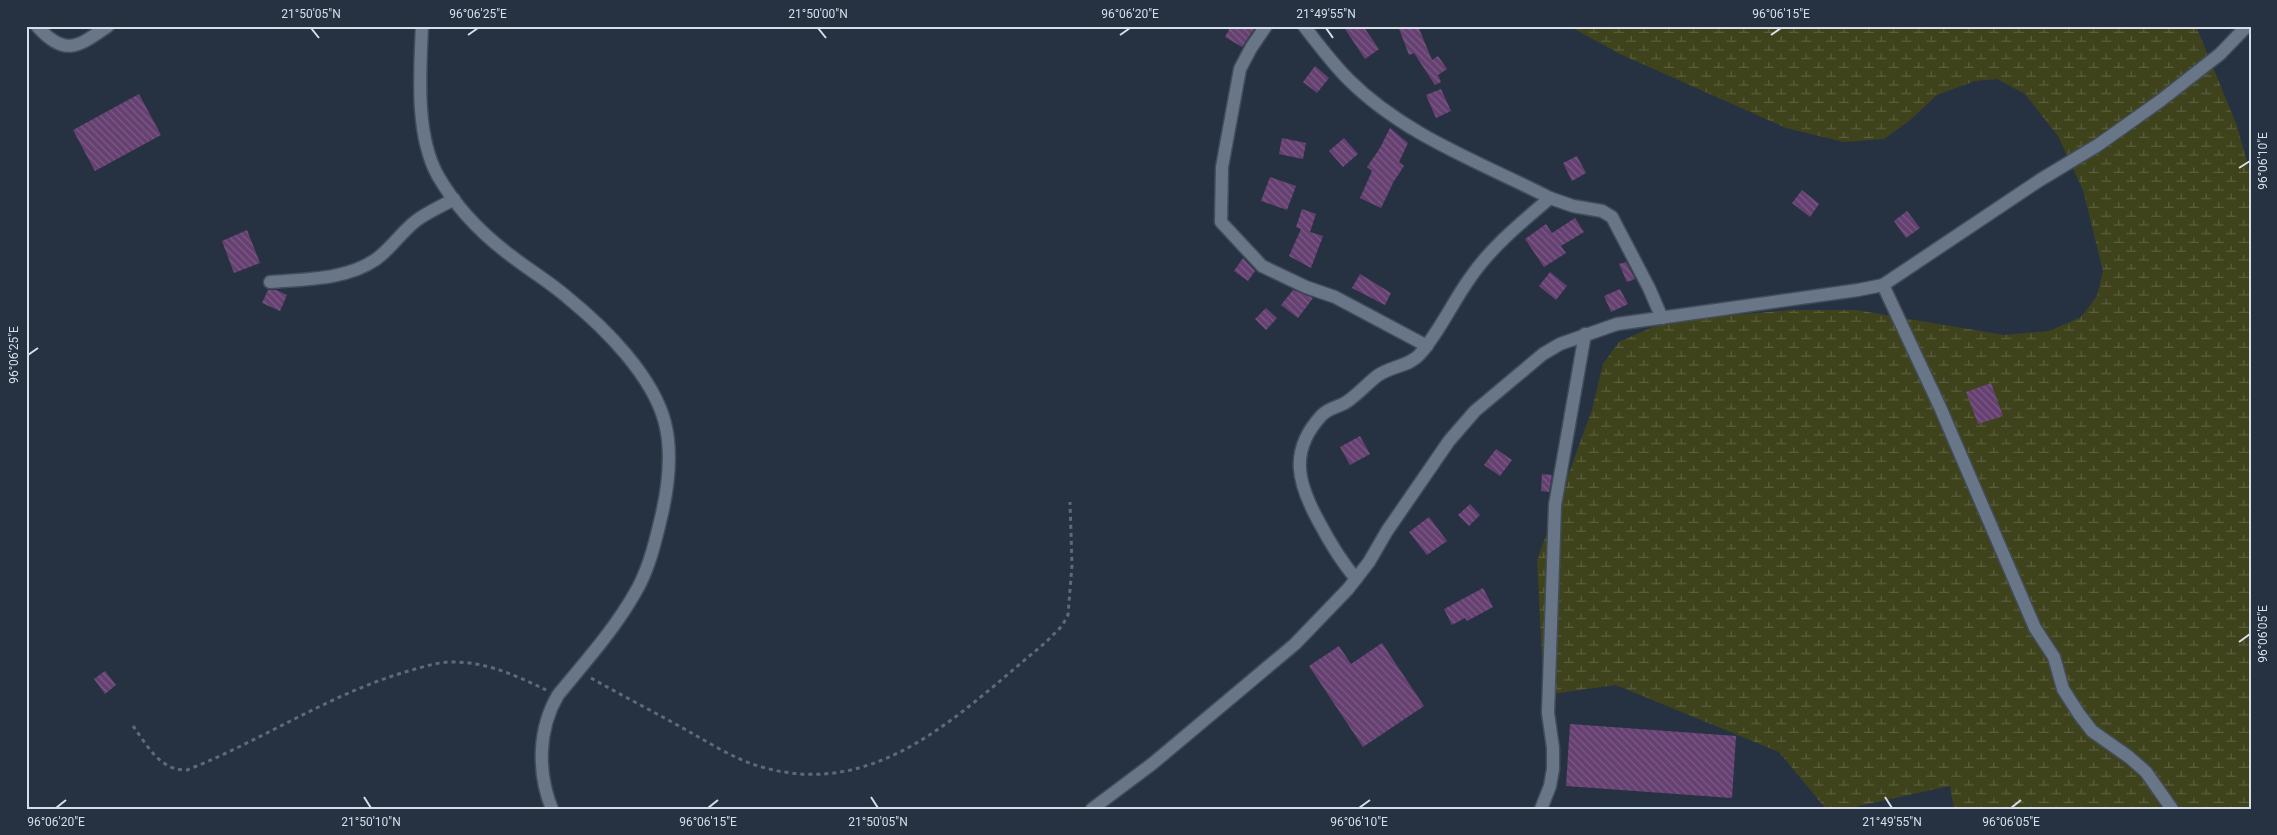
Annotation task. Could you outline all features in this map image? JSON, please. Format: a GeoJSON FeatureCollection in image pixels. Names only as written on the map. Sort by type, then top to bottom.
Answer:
{"type":"FeatureCollection","features":[{"type":"Feature","properties":{"kind":"street"},"geometry":{"type":"LineString","coordinates":[[37,26],[47,37],[72,47],[82,44],[108,26]]}},
{"type":"Feature","properties":{"kind":"street"},"geometry":{"type":"LineString","coordinates":[[422,26],[420,61],[424,130],[427,149],[437,175],[454,199],[480,229],[592,318],[627,358],[652,391],[665,423],[669,446],[667,493],[648,569],[623,613],[558,696],[550,710],[543,731],[543,777],[552,809]]}},
{"type":"Feature","properties":{"kind":"street"},"geometry":{"type":"LineString","coordinates":[[1266,26],[1240,69],[1222,167],[1221,222],[1262,266],[1306,287],[1335,297],[1427,346]]}},
{"type":"Feature","properties":{"kind":"street"},"geometry":{"type":"LineString","coordinates":[[1304,26],[1347,78],[1399,120],[1430,140],[1550,198],[1573,206],[1602,211],[1608,214],[1634,259],[1662,318]]}},
{"type":"Feature","properties":{"kind":"street"},"geometry":{"type":"LineString","coordinates":[[1092,809],[1152,764],[1295,644],[1356,579],[1449,441],[1475,411],[1543,354],[1560,344],[1617,324],[1883,285],[2094,148],[2220,54],[2247,26]]}},
{"type":"Feature","properties":{"kind":"street"},"geometry":{"type":"LineString","coordinates":[[1356,579],[1333,550],[1302,486],[1299,472],[1304,442],[1324,413],[1348,401],[1392,367],[1411,362],[1427,346],[1446,319],[1470,277],[1508,236],[1550,198]]}},
{"type":"Feature","properties":{"kind":"street"},"geometry":{"type":"LineString","coordinates":[[270,282],[324,277],[353,271],[373,261],[388,250],[417,220],[454,199]]}},
{"type":"Feature","properties":{"kind":"street"},"geometry":{"type":"LineString","coordinates":[[1883,285],[1940,407],[2035,628],[2054,657],[2063,689],[2092,731],[2129,757],[2146,772],[2172,809]]}},
{"type":"Feature","properties":{"kind":"street"},"geometry":{"type":"LineString","coordinates":[[1541,809],[1550,786],[1553,769],[1553,748],[1548,713],[1555,506],[1585,334]]}},
{"type":"Feature","properties":{"kind":"path"},"geometry":{"type":"LineString","coordinates":[[577,671],[724,751],[761,767],[785,773],[834,774],[870,766],[898,755],[936,732],[1046,643],[1062,626],[1068,615],[1072,565],[1070,502]]}},
{"type":"Feature","properties":{"kind":"path"},"geometry":{"type":"LineString","coordinates":[[133,726],[154,755],[171,768],[187,770],[379,680],[425,666],[448,662],[481,664],[507,672],[558,696]]}},
{"type":"Feature","properties":{"kind":"green space"},"geometry":{"type":"Polygon","coordinates":[[[1569,26],[2196,26],[2237,126],[2251,177],[2251,809],[1954,809],[1950,786],[1845,809],[1826,809],[1779,752],[1616,685],[1544,695],[1537,560],[1592,410],[1603,364],[1619,342],[1653,327],[1686,319],[1791,310],[1856,310],[2004,335],[2049,331],[2081,317],[2097,296],[2103,271],[2083,190],[2058,136],[2025,94],[1997,79],[1975,81],[1937,95],[1909,121],[1884,139],[1844,142],[1786,128],[1620,54],[1569,26]]]}},
{"type":"Feature","properties":{"kind":"building"},"geometry":{"type":"Polygon","coordinates":[[[1231,26],[1256,26],[1242,47],[1225,37],[1231,26]]]}},
{"type":"Feature","properties":{"kind":"building"},"geometry":{"type":"Polygon","coordinates":[[[1343,26],[1363,26],[1379,49],[1365,59],[1343,26]]]}},
{"type":"Feature","properties":{"kind":"building"},"geometry":{"type":"Polygon","coordinates":[[[1398,26],[1418,26],[1432,60],[1438,56],[1447,69],[1438,75],[1441,82],[1435,85],[1414,53],[1409,55],[1398,26]]]}},
{"type":"Feature","properties":{"kind":"building"},"geometry":{"type":"Polygon","coordinates":[[[1315,66],[1329,78],[1317,93],[1303,82],[1315,66]]]}},
{"type":"Feature","properties":{"kind":"building"},"geometry":{"type":"Polygon","coordinates":[[[1441,89],[1451,111],[1436,118],[1426,95],[1441,89]]]}},
{"type":"Feature","properties":{"kind":"building"},"geometry":{"type":"Polygon","coordinates":[[[139,94],[161,135],[95,171],[73,130],[139,94]]]}},
{"type":"Feature","properties":{"kind":"building"},"geometry":{"type":"Polygon","coordinates":[[[1390,128],[1408,143],[1399,162],[1404,166],[1394,181],[1381,208],[1360,198],[1372,171],[1367,167],[1380,148],[1390,128]]]}},
{"type":"Feature","properties":{"kind":"building"},"geometry":{"type":"Polygon","coordinates":[[[1282,138],[1306,143],[1303,159],[1279,154],[1282,138]]]}},
{"type":"Feature","properties":{"kind":"building"},"geometry":{"type":"Polygon","coordinates":[[[1344,138],[1358,154],[1343,167],[1329,151],[1344,138]]]}},
{"type":"Feature","properties":{"kind":"building"},"geometry":{"type":"Polygon","coordinates":[[[1577,156],[1586,173],[1572,181],[1563,163],[1577,156]]]}},
{"type":"Feature","properties":{"kind":"building"},"geometry":{"type":"Polygon","coordinates":[[[1270,177],[1296,186],[1287,210],[1261,201],[1270,177]]]}},
{"type":"Feature","properties":{"kind":"building"},"geometry":{"type":"Polygon","coordinates":[[[1802,190],[1819,204],[1810,217],[1792,203],[1802,190]]]}},
{"type":"Feature","properties":{"kind":"building"},"geometry":{"type":"Polygon","coordinates":[[[1302,209],[1316,214],[1310,232],[1323,236],[1311,268],[1289,256],[1301,229],[1296,227],[1302,209]]]}},
{"type":"Feature","properties":{"kind":"building"},"geometry":{"type":"Polygon","coordinates":[[[1907,211],[1920,228],[1906,238],[1894,221],[1907,211]]]}},
{"type":"Feature","properties":{"kind":"building"},"geometry":{"type":"Polygon","coordinates":[[[1575,218],[1584,232],[1561,246],[1566,253],[1544,267],[1525,239],[1546,224],[1552,233],[1575,218]]]}},
{"type":"Feature","properties":{"kind":"building"},"geometry":{"type":"Polygon","coordinates":[[[247,230],[260,263],[234,273],[222,241],[247,230]]]}},
{"type":"Feature","properties":{"kind":"building"},"geometry":{"type":"Polygon","coordinates":[[[1243,258],[1255,271],[1248,281],[1234,271],[1243,258]]]}},
{"type":"Feature","properties":{"kind":"building"},"geometry":{"type":"Polygon","coordinates":[[[1626,262],[1635,279],[1627,282],[1619,264],[1626,262]]]}},
{"type":"Feature","properties":{"kind":"building"},"geometry":{"type":"Polygon","coordinates":[[[1550,272],[1567,286],[1556,300],[1539,286],[1550,272]]]}},
{"type":"Feature","properties":{"kind":"building"},"geometry":{"type":"Polygon","coordinates":[[[1360,274],[1391,293],[1385,305],[1352,288],[1360,274]]]}},
{"type":"Feature","properties":{"kind":"building"},"geometry":{"type":"Polygon","coordinates":[[[1620,289],[1628,304],[1611,312],[1604,296],[1620,289]]]}},
{"type":"Feature","properties":{"kind":"building"},"geometry":{"type":"Polygon","coordinates":[[[268,290],[276,290],[287,295],[280,311],[262,303],[268,290]]]}},
{"type":"Feature","properties":{"kind":"building"},"geometry":{"type":"Polygon","coordinates":[[[1293,290],[1313,298],[1298,318],[1281,305],[1293,290]]]}},
{"type":"Feature","properties":{"kind":"building"},"geometry":{"type":"Polygon","coordinates":[[[1266,308],[1277,318],[1266,330],[1255,319],[1266,308]]]}},
{"type":"Feature","properties":{"kind":"building"},"geometry":{"type":"Polygon","coordinates":[[[1991,383],[2003,416],[1978,424],[1966,392],[1991,383]]]}},
{"type":"Feature","properties":{"kind":"building"},"geometry":{"type":"Polygon","coordinates":[[[1360,436],[1370,454],[1350,465],[1340,447],[1360,436]]]}},
{"type":"Feature","properties":{"kind":"building"},"geometry":{"type":"Polygon","coordinates":[[[1496,449],[1512,460],[1500,476],[1484,465],[1496,449]]]}},
{"type":"Feature","properties":{"kind":"building"},"geometry":{"type":"Polygon","coordinates":[[[1542,474],[1552,475],[1549,492],[1541,491],[1542,474]]]}},
{"type":"Feature","properties":{"kind":"building"},"geometry":{"type":"Polygon","coordinates":[[[1470,504],[1480,515],[1469,526],[1458,515],[1470,504]]]}},
{"type":"Feature","properties":{"kind":"building"},"geometry":{"type":"Polygon","coordinates":[[[1429,517],[1447,541],[1427,555],[1409,532],[1429,517]]]}},
{"type":"Feature","properties":{"kind":"building"},"geometry":{"type":"Polygon","coordinates":[[[1483,588],[1493,607],[1467,621],[1465,618],[1452,625],[1444,609],[1483,588]]]}},
{"type":"Feature","properties":{"kind":"building"},"geometry":{"type":"Polygon","coordinates":[[[1382,643],[1424,706],[1363,747],[1309,666],[1339,646],[1351,664],[1382,643]]]}},
{"type":"Feature","properties":{"kind":"building"},"geometry":{"type":"Polygon","coordinates":[[[105,671],[116,685],[105,694],[94,679],[105,671]]]}},
{"type":"Feature","properties":{"kind":"building"},"geometry":{"type":"Polygon","coordinates":[[[1570,724],[1736,736],[1732,798],[1566,786],[1570,724]]]}}]}
